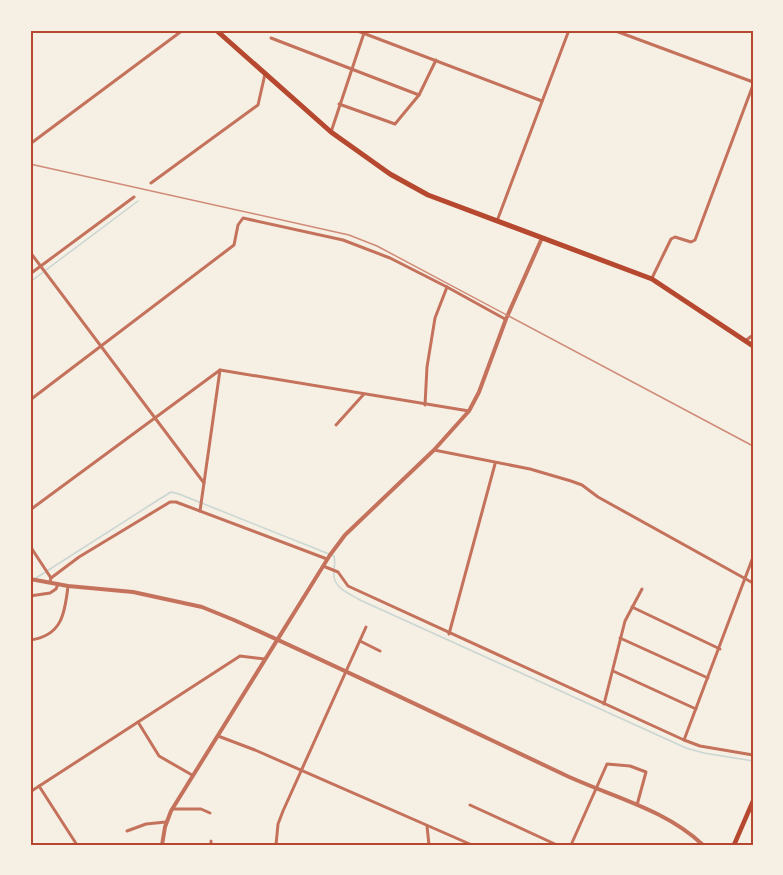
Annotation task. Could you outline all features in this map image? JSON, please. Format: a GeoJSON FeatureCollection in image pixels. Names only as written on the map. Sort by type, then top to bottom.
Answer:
{"type":"FeatureCollection","features":[{"type":"Feature","properties":{"kind":"main road"},"geometry":{"type":"LineString","coordinates":[[216,30],[331,132],[374,164],[417,189],[652,279],[753,346]]}},
{"type":"Feature","properties":{"kind":"main road"},"geometry":{"type":"LineString","coordinates":[[735,844],[753,801]]}},
{"type":"Feature","properties":{"kind":"street"},"geometry":{"type":"LineString","coordinates":[[30,144],[183,30]]}},
{"type":"Feature","properties":{"kind":"street"},"geometry":{"type":"LineString","coordinates":[[355,30],[542,101]]}},
{"type":"Feature","properties":{"kind":"street"},"geometry":{"type":"LineString","coordinates":[[497,221],[569,30]]}},
{"type":"Feature","properties":{"kind":"street"},"geometry":{"type":"LineString","coordinates":[[613,30],[753,83],[695,240],[691,242],[675,237],[671,239],[652,279]]}},
{"type":"Feature","properties":{"kind":"street"},"geometry":{"type":"LineString","coordinates":[[331,132],[364,32]]}},
{"type":"Feature","properties":{"kind":"street"},"geometry":{"type":"LineString","coordinates":[[271,39],[419,95]]}},
{"type":"Feature","properties":{"kind":"street"},"geometry":{"type":"LineString","coordinates":[[339,104],[395,124],[419,95],[436,60]]}},
{"type":"Feature","properties":{"kind":"street"},"geometry":{"type":"LineString","coordinates":[[151,183],[258,105],[265,74]]}},
{"type":"Feature","properties":{"kind":"street"},"geometry":{"type":"LineString","coordinates":[[30,274],[134,196]]}},
{"type":"Feature","properties":{"kind":"street"},"geometry":{"type":"LineString","coordinates":[[30,400],[234,245],[238,225],[243,218],[344,240],[390,258],[506,320]]}},
{"type":"Feature","properties":{"kind":"street"},"geometry":{"type":"LineString","coordinates":[[162,845],[166,822],[172,808],[327,559],[345,535],[434,450],[469,411],[479,392],[506,320],[542,238]]}},
{"type":"Feature","properties":{"kind":"street"},"geometry":{"type":"LineString","coordinates":[[30,252],[204,483]]}},
{"type":"Feature","properties":{"kind":"street"},"geometry":{"type":"LineString","coordinates":[[425,405],[427,367],[435,318],[447,287]]}},
{"type":"Feature","properties":{"kind":"street"},"geometry":{"type":"LineString","coordinates":[[745,341],[753,335]]}},
{"type":"Feature","properties":{"kind":"street"},"geometry":{"type":"LineString","coordinates":[[30,510],[220,370],[469,411]]}},
{"type":"Feature","properties":{"kind":"street"},"geometry":{"type":"LineString","coordinates":[[200,511],[220,370]]}},
{"type":"Feature","properties":{"kind":"street"},"geometry":{"type":"LineString","coordinates":[[336,425],[364,394]]}},
{"type":"Feature","properties":{"kind":"street"},"geometry":{"type":"LineString","coordinates":[[434,450],[495,464],[530,469],[582,485],[598,497],[753,583]]}},
{"type":"Feature","properties":{"kind":"street"},"geometry":{"type":"LineString","coordinates":[[449,634],[495,464]]}},
{"type":"Feature","properties":{"kind":"street"},"geometry":{"type":"LineString","coordinates":[[51,580],[79,557],[170,502],[176,502],[327,559]]}},
{"type":"Feature","properties":{"kind":"street"},"geometry":{"type":"LineString","coordinates":[[30,546],[51,580]]}},
{"type":"Feature","properties":{"kind":"street"},"geometry":{"type":"LineString","coordinates":[[684,740],[753,557]]}},
{"type":"Feature","properties":{"kind":"street"},"geometry":{"type":"LineString","coordinates":[[323,566],[338,572],[348,586],[684,740],[700,746],[753,754]]}},
{"type":"Feature","properties":{"kind":"street"},"geometry":{"type":"LineString","coordinates":[[30,579],[51,580],[68,586],[134,592],[202,608],[277,640],[595,788],[637,805],[676,824],[703,845]]}},
{"type":"Feature","properties":{"kind":"street"},"geometry":{"type":"LineString","coordinates":[[30,596],[50,593],[56,589],[58,584]]}},
{"type":"Feature","properties":{"kind":"street"},"geometry":{"type":"LineString","coordinates":[[30,640],[39,639],[61,622],[66,609],[68,586]]}},
{"type":"Feature","properties":{"kind":"street"},"geometry":{"type":"LineString","coordinates":[[604,704],[625,621],[642,589]]}},
{"type":"Feature","properties":{"kind":"street"},"geometry":{"type":"LineString","coordinates":[[632,607],[720,649]]}},
{"type":"Feature","properties":{"kind":"street"},"geometry":{"type":"LineString","coordinates":[[276,845],[278,824],[366,627]]}},
{"type":"Feature","properties":{"kind":"street"},"geometry":{"type":"LineString","coordinates":[[620,638],[708,678]]}},
{"type":"Feature","properties":{"kind":"street"},"geometry":{"type":"LineString","coordinates":[[360,641],[380,651]]}},
{"type":"Feature","properties":{"kind":"street"},"geometry":{"type":"LineString","coordinates":[[30,792],[240,656],[265,659]]}},
{"type":"Feature","properties":{"kind":"street"},"geometry":{"type":"LineString","coordinates":[[612,671],[696,709]]}},
{"type":"Feature","properties":{"kind":"street"},"geometry":{"type":"LineString","coordinates":[[138,722],[159,756],[192,775]]}},
{"type":"Feature","properties":{"kind":"street"},"geometry":{"type":"LineString","coordinates":[[216,736],[472,845]]}},
{"type":"Feature","properties":{"kind":"street"},"geometry":{"type":"LineString","coordinates":[[571,845],[607,764],[630,766],[646,772],[637,805]]}},
{"type":"Feature","properties":{"kind":"street"},"geometry":{"type":"LineString","coordinates":[[39,786],[77,845]]}},
{"type":"Feature","properties":{"kind":"street"},"geometry":{"type":"LineString","coordinates":[[470,804],[557,845]]}},
{"type":"Feature","properties":{"kind":"street"},"geometry":{"type":"LineString","coordinates":[[172,808],[201,809],[210,813]]}},
{"type":"Feature","properties":{"kind":"street"},"geometry":{"type":"LineString","coordinates":[[127,831],[146,824],[166,822]]}},
{"type":"Feature","properties":{"kind":"street"},"geometry":{"type":"LineString","coordinates":[[427,826],[429,845]]}},
{"type":"Feature","properties":{"kind":"waterway"},"geometry":{"type":"LineString","coordinates":[[30,282],[138,201]]}},
{"type":"Feature","properties":{"kind":"waterway"},"geometry":{"type":"LineString","coordinates":[[36,578],[171,492],[179,494],[334,556],[335,581],[344,591],[360,600],[686,748],[753,761]]}},
{"type":"Feature","properties":{"kind":"railway"},"geometry":{"type":"LineString","coordinates":[[30,164],[349,235],[377,246],[753,446]]}}]}
